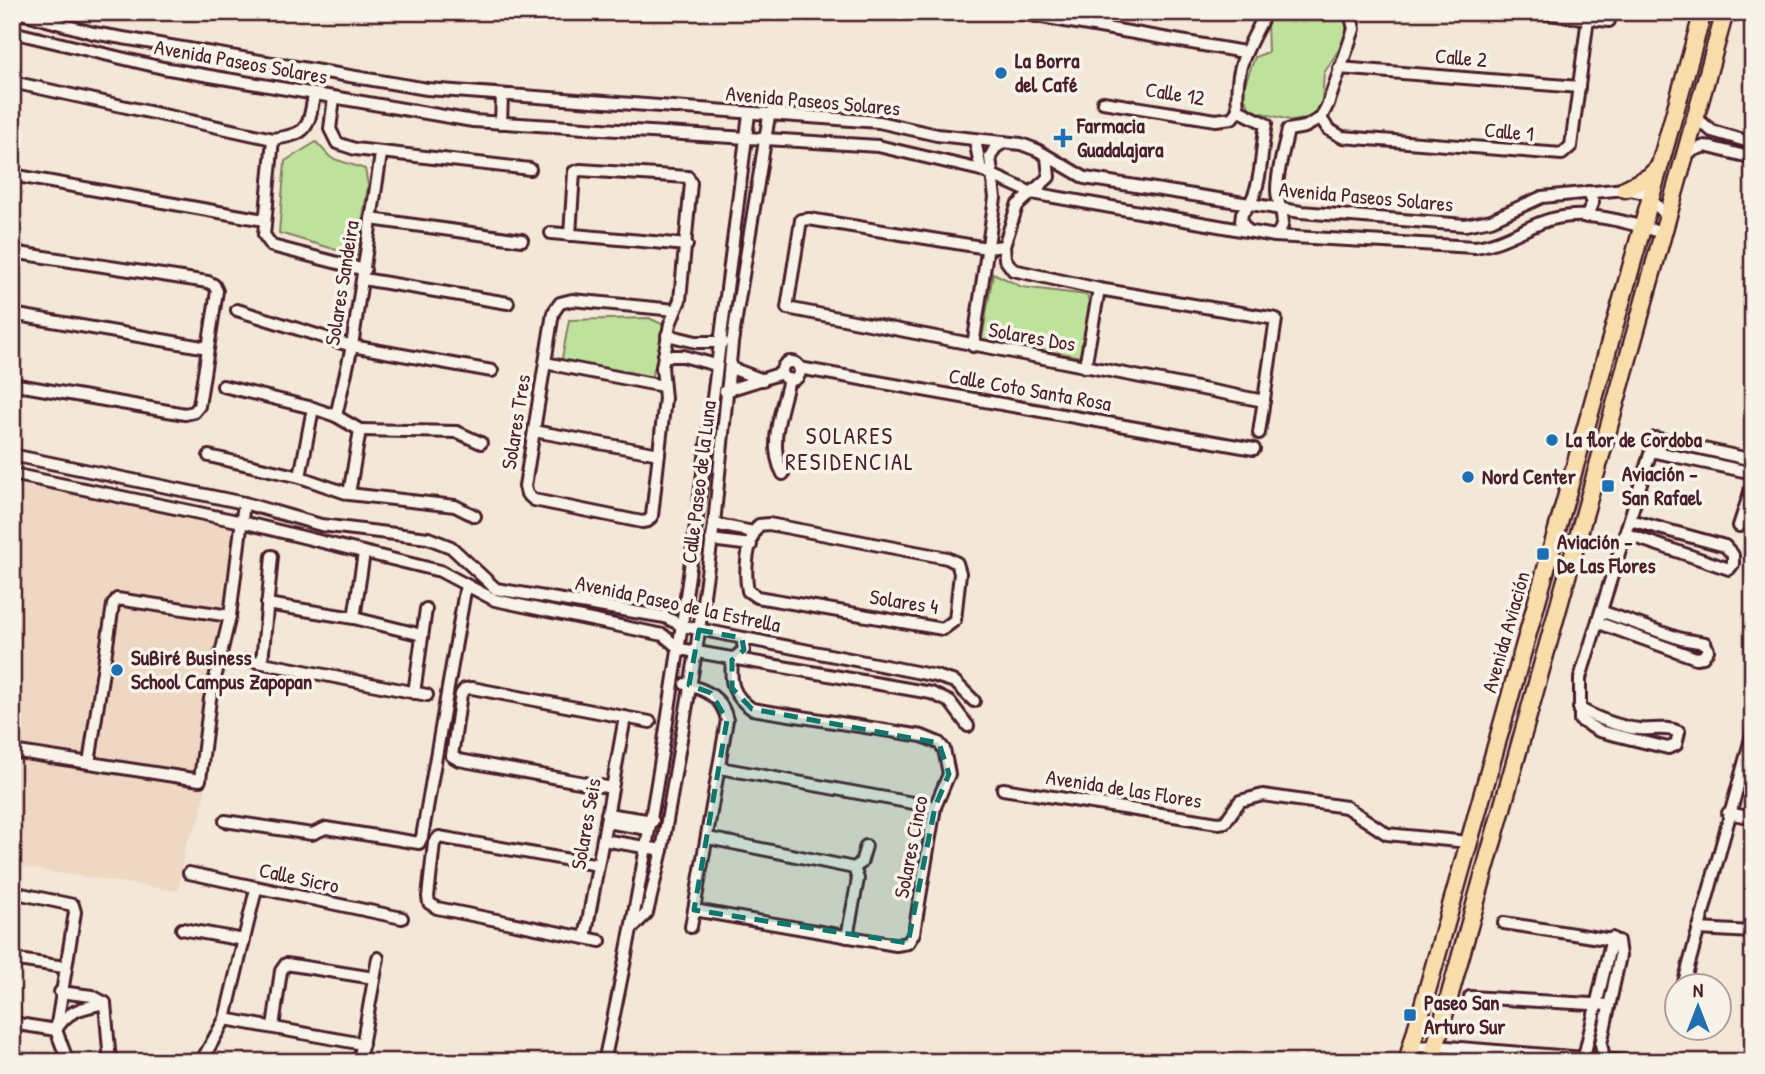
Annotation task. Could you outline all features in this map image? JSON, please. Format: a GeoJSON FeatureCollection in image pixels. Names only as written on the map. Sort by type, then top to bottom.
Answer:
{"type":"FeatureCollection","features":[{"type":"Feature","properties":{"kind":"main road","name":"Avenida Aviación"},"geometry":{"type":"LineString","coordinates":[[1409,1054],[1703,12]]}},
{"type":"Feature","properties":{"kind":"main road","name":"Avenida Aviación"},"geometry":{"type":"LineString","coordinates":[[1434,1054],[1725,12]]}},
{"type":"Feature","properties":{"kind":"main road"},"geometry":{"type":"LineString","coordinates":[[1695,39],[1716,45]]}},
{"type":"Feature","properties":{"kind":"main road"},"geometry":{"type":"LineString","coordinates":[[1626,190],[1649,177],[1660,167]]}},
{"type":"Feature","properties":{"kind":"street","name":"Avenida Paseos Solares"},"geometry":{"type":"LineString","coordinates":[[18,12],[93,33],[427,89],[879,122],[975,140],[1021,144],[1085,178],[1280,210],[1465,225],[1491,220],[1542,197],[1626,190],[1639,191],[1651,197]]}},
{"type":"Feature","properties":{"kind":"street"},"geometry":{"type":"LineString","coordinates":[[1247,230],[1241,222],[1242,213],[1249,206],[1257,183],[1266,124],[1238,110],[1236,83],[1244,52],[1266,12]]}},
{"type":"Feature","properties":{"kind":"street"},"geometry":{"type":"LineString","coordinates":[[1275,236],[1283,229],[1284,219],[1277,190],[1288,130],[1305,127],[1321,118],[1354,29],[1350,12]]}},
{"type":"Feature","properties":{"kind":"street"},"geometry":{"type":"LineString","coordinates":[[1531,12],[1609,21]]}},
{"type":"Feature","properties":{"kind":"street"},"geometry":{"type":"LineString","coordinates":[[1019,13],[1244,52]]}},
{"type":"Feature","properties":{"kind":"street","name":"Calle 1"},"geometry":{"type":"LineString","coordinates":[[1321,118],[1328,129],[1342,137],[1562,154],[1571,146],[1588,19]]}},
{"type":"Feature","properties":{"kind":"street","name":"Avenida Paseos Solares"},"geometry":{"type":"LineString","coordinates":[[12,32],[163,68],[473,121],[878,146],[981,170],[1031,193],[1275,236],[1475,247],[1503,240],[1556,218],[1586,217],[1662,233]]}},
{"type":"Feature","properties":{"kind":"street"},"geometry":{"type":"LineString","coordinates":[[89,50],[93,33]]}},
{"type":"Feature","properties":{"kind":"street"},"geometry":{"type":"LineString","coordinates":[[268,86],[264,78],[267,69],[274,65]]}},
{"type":"Feature","properties":{"kind":"street","name":"Calle 2"},"geometry":{"type":"LineString","coordinates":[[1339,68],[1579,87]]}},
{"type":"Feature","properties":{"kind":"street"},"geometry":{"type":"LineString","coordinates":[[12,82],[273,139],[302,133],[309,126],[314,95]]}},
{"type":"Feature","properties":{"kind":"street"},"geometry":{"type":"LineString","coordinates":[[501,123],[502,94]]}},
{"type":"Feature","properties":{"kind":"street"},"geometry":{"type":"LineString","coordinates":[[334,98],[330,129],[337,143],[380,154],[530,169]]}},
{"type":"Feature","properties":{"kind":"street","name":"Calle 12"},"geometry":{"type":"LineString","coordinates":[[1103,102],[1216,120],[1232,118],[1238,110]]}},
{"type":"Feature","properties":{"kind":"street","name":"Calle Paseo de la Luna"},"geometry":{"type":"LineString","coordinates":[[604,1062],[632,928],[680,649],[749,114]]}},
{"type":"Feature","properties":{"kind":"street","name":"Calle Paseo de la Luna"},"geometry":{"type":"LineString","coordinates":[[632,928],[647,913],[662,850],[696,652],[714,524],[732,343],[769,116]]}},
{"type":"Feature","properties":{"kind":"street"},"geometry":{"type":"LineString","coordinates":[[1696,118],[1712,131],[1753,143]]}},
{"type":"Feature","properties":{"kind":"street"},"geometry":{"type":"LineString","coordinates":[[273,139],[264,220],[264,235],[272,246],[364,274],[508,303]]}},
{"type":"Feature","properties":{"kind":"street"},"geometry":{"type":"LineString","coordinates":[[975,140],[981,170]]}},
{"type":"Feature","properties":{"kind":"street"},"geometry":{"type":"LineString","coordinates":[[994,177],[990,157],[995,148],[1003,142]]}},
{"type":"Feature","properties":{"kind":"street"},"geometry":{"type":"LineString","coordinates":[[1686,153],[1705,146],[1753,158]]}},
{"type":"Feature","properties":{"kind":"street","name":"Solares Sandeira"},"geometry":{"type":"LineString","coordinates":[[336,416],[352,346],[380,154]]}},
{"type":"Feature","properties":{"kind":"street"},"geometry":{"type":"LineString","coordinates":[[1047,157],[1049,177],[1017,206],[1004,246],[1005,259],[1013,270],[1099,289],[1276,319],[1259,433]]}},
{"type":"Feature","properties":{"kind":"street","name":"Solares Tres"},"geometry":{"type":"LineString","coordinates":[[570,235],[574,172],[681,175],[688,177],[691,183],[680,300],[667,335],[664,356],[665,398],[652,516],[649,521],[642,522],[534,500],[527,494],[525,486],[553,313],[560,303],[572,300],[675,310]]}},
{"type":"Feature","properties":{"kind":"street"},"geometry":{"type":"LineString","coordinates":[[12,175],[264,220]]}},
{"type":"Feature","properties":{"kind":"street","name":"Solares Dos"},"geometry":{"type":"LineString","coordinates":[[994,177],[995,198],[987,248],[987,266],[973,346],[1085,367],[1099,289]]}},
{"type":"Feature","properties":{"kind":"street"},"geometry":{"type":"LineString","coordinates":[[1586,217],[1593,202],[1588,192]]}},
{"type":"Feature","properties":{"kind":"street"},"geometry":{"type":"LineString","coordinates":[[1651,197],[1667,216]]}},
{"type":"Feature","properties":{"kind":"street"},"geometry":{"type":"LineString","coordinates":[[995,198],[1017,206]]}},
{"type":"Feature","properties":{"kind":"street"},"geometry":{"type":"LineString","coordinates":[[371,219],[522,240]]}},
{"type":"Feature","properties":{"kind":"street"},"geometry":{"type":"LineString","coordinates":[[973,346],[787,308],[801,220],[809,219],[987,248],[1004,246]]}},
{"type":"Feature","properties":{"kind":"street"},"geometry":{"type":"LineString","coordinates":[[551,233],[687,245]]}},
{"type":"Feature","properties":{"kind":"street"},"geometry":{"type":"LineString","coordinates":[[12,252],[214,285],[217,291],[199,405],[194,412],[185,414],[12,384]]}},
{"type":"Feature","properties":{"kind":"street"},"geometry":{"type":"LineString","coordinates":[[237,310],[352,346],[492,371]]}},
{"type":"Feature","properties":{"kind":"street"},"geometry":{"type":"LineString","coordinates":[[12,314],[208,348]]}},
{"type":"Feature","properties":{"kind":"street"},"geometry":{"type":"LineString","coordinates":[[667,335],[696,342],[732,343]]}},
{"type":"Feature","properties":{"kind":"street"},"geometry":{"type":"LineString","coordinates":[[664,356],[683,356],[716,365]]}},
{"type":"Feature","properties":{"kind":"street","name":"Calle Coto Santa Rosa"},"geometry":{"type":"LineString","coordinates":[[712,391],[729,392],[763,380],[785,376],[782,367],[789,362],[799,368],[1254,449]]}},
{"type":"Feature","properties":{"kind":"street"},"geometry":{"type":"LineString","coordinates":[[545,363],[663,386]]}},
{"type":"Feature","properties":{"kind":"street"},"geometry":{"type":"LineString","coordinates":[[1085,367],[1264,401]]}},
{"type":"Feature","properties":{"kind":"street"},"geometry":{"type":"LineString","coordinates":[[731,368],[763,380]]}},
{"type":"Feature","properties":{"kind":"street"},"geometry":{"type":"LineString","coordinates":[[783,474],[774,447],[785,376]]}},
{"type":"Feature","properties":{"kind":"street"},"geometry":{"type":"LineString","coordinates":[[223,386],[313,408],[336,416],[360,430],[457,432],[481,443]]}},
{"type":"Feature","properties":{"kind":"street"},"geometry":{"type":"LineString","coordinates":[[300,477],[313,408]]}},
{"type":"Feature","properties":{"kind":"street"},"geometry":{"type":"LineString","coordinates":[[349,494],[360,443],[360,430]]}},
{"type":"Feature","properties":{"kind":"street"},"geometry":{"type":"LineString","coordinates":[[534,431],[659,454]]}},
{"type":"Feature","properties":{"kind":"street"},"geometry":{"type":"LineString","coordinates":[[1579,708],[1635,729],[1672,729],[1679,732],[1679,739],[1668,748],[1599,731],[1580,720],[1579,708],[1580,678],[1601,618],[1655,438],[1753,460]]}},
{"type":"Feature","properties":{"kind":"street"},"geometry":{"type":"LineString","coordinates":[[1651,451],[1753,473]]}},
{"type":"Feature","properties":{"kind":"street"},"geometry":{"type":"LineString","coordinates":[[12,455],[244,503],[321,525],[428,538],[451,547],[495,594]]}},
{"type":"Feature","properties":{"kind":"street"},"geometry":{"type":"LineString","coordinates":[[209,456],[300,477],[349,494],[455,506],[475,516]]}},
{"type":"Feature","properties":{"kind":"street","name":"Avenida Paseo de la Estrella"},"geometry":{"type":"LineString","coordinates":[[12,474],[242,522],[440,571],[466,585],[495,594],[663,635],[680,649],[944,697],[968,726]]}},
{"type":"Feature","properties":{"kind":"street"},"geometry":{"type":"LineString","coordinates":[[1739,526],[1753,483]]}},
{"type":"Feature","properties":{"kind":"street"},"geometry":{"type":"LineString","coordinates":[[12,751],[200,780],[211,699],[230,615],[244,503]]}},
{"type":"Feature","properties":{"kind":"street"},"geometry":{"type":"LineString","coordinates":[[1626,534],[1704,559],[1720,567],[1729,569],[1733,564],[1733,555],[1725,546],[1630,520]]}},
{"type":"Feature","properties":{"kind":"street","name":"Solares 4"},"geometry":{"type":"LineString","coordinates":[[714,524],[753,532]]}},
{"type":"Feature","properties":{"kind":"street","name":"Solares 4"},"geometry":{"type":"LineString","coordinates":[[769,524],[947,558],[957,563],[960,573],[955,620],[943,629],[757,597],[748,591],[746,581],[751,545],[753,532],[759,525],[769,524]]}},
{"type":"Feature","properties":{"kind":"street"},"geometry":{"type":"LineString","coordinates":[[711,540],[751,545]]}},
{"type":"Feature","properties":{"kind":"street"},"geometry":{"type":"LineString","coordinates":[[354,618],[364,553]]}},
{"type":"Feature","properties":{"kind":"street"},"geometry":{"type":"LineString","coordinates":[[262,662],[272,556]]}},
{"type":"Feature","properties":{"kind":"street"},"geometry":{"type":"LineString","coordinates":[[225,821],[312,835],[326,828],[419,843],[466,585]]}},
{"type":"Feature","properties":{"kind":"street","name":"Avenida Paseo de la Estrella"},"geometry":{"type":"LineString","coordinates":[[495,594],[665,617],[699,630],[945,678],[963,688],[974,701]]}},
{"type":"Feature","properties":{"kind":"street"},"geometry":{"type":"LineString","coordinates":[[89,763],[113,605],[117,598],[230,615]]}},
{"type":"Feature","properties":{"kind":"street"},"geometry":{"type":"LineString","coordinates":[[267,604],[354,618],[422,635]]}},
{"type":"Feature","properties":{"kind":"street"},"geometry":{"type":"LineString","coordinates":[[414,693],[426,609]]}},
{"type":"Feature","properties":{"kind":"street"},"geometry":{"type":"LineString","coordinates":[[1601,618],[1704,643],[1708,650],[1703,657],[1696,658],[1601,618]]}},
{"type":"Feature","properties":{"kind":"street"},"geometry":{"type":"LineString","coordinates":[[691,927],[727,729],[732,718],[752,709],[735,694],[731,681],[732,660],[744,650],[741,638]]}},
{"type":"Feature","properties":{"kind":"street"},"geometry":{"type":"LineString","coordinates":[[248,660],[427,695]]}},
{"type":"Feature","properties":{"kind":"street"},"geometry":{"type":"LineString","coordinates":[[883,684],[887,666]]}},
{"type":"Feature","properties":{"kind":"street"},"geometry":{"type":"LineString","coordinates":[[674,681],[707,690],[724,708],[727,729]]}},
{"type":"Feature","properties":{"kind":"street"},"geometry":{"type":"LineString","coordinates":[[612,789],[459,760],[452,756],[461,694],[465,689],[472,688],[650,722]]}},
{"type":"Feature","properties":{"kind":"street","name":"Solares Cinco"},"geometry":{"type":"LineString","coordinates":[[694,910],[896,945],[912,940],[935,807],[948,774],[947,757],[939,743],[922,736],[752,709]]}},
{"type":"Feature","properties":{"kind":"street","name":"Solares Seis"},"geometry":{"type":"LineString","coordinates":[[585,938],[625,717]]}},
{"type":"Feature","properties":{"kind":"street"},"geometry":{"type":"LineString","coordinates":[[1687,972],[1728,813],[1753,731]]}},
{"type":"Feature","properties":{"kind":"street"},"geometry":{"type":"LineString","coordinates":[[720,768],[935,807]]}},
{"type":"Feature","properties":{"kind":"street","name":"Avenida de las Flores"},"geometry":{"type":"LineString","coordinates":[[1003,789],[1218,823],[1225,822],[1240,801],[1263,796],[1346,807],[1387,834],[1468,842]]}},
{"type":"Feature","properties":{"kind":"street"},"geometry":{"type":"LineString","coordinates":[[1728,813],[1753,818]]}},
{"type":"Feature","properties":{"kind":"street"},"geometry":{"type":"LineString","coordinates":[[605,827],[647,834],[666,824]]}},
{"type":"Feature","properties":{"kind":"street"},"geometry":{"type":"LineString","coordinates":[[605,827],[647,834],[662,850]]}},
{"type":"Feature","properties":{"kind":"street"},"geometry":{"type":"LineString","coordinates":[[598,865],[439,837],[434,843],[429,903],[436,908],[600,941]]}},
{"type":"Feature","properties":{"kind":"street"},"geometry":{"type":"LineString","coordinates":[[708,838],[854,868],[861,863],[866,846]]}},
{"type":"Feature","properties":{"kind":"street"},"geometry":{"type":"LineString","coordinates":[[847,937],[858,879],[854,868]]}},
{"type":"Feature","properties":{"kind":"street","name":"Calle Sicro"},"geometry":{"type":"LineString","coordinates":[[189,873],[402,918]]}},
{"type":"Feature","properties":{"kind":"street"},"geometry":{"type":"LineString","coordinates":[[201,1062],[225,1019],[256,889]]}},
{"type":"Feature","properties":{"kind":"street"},"geometry":{"type":"LineString","coordinates":[[12,892],[73,905],[75,912],[60,992],[57,1030],[68,1062]]}},
{"type":"Feature","properties":{"kind":"street"},"geometry":{"type":"LineString","coordinates":[[1504,923],[1618,942],[1621,948],[1584,1060]]}},
{"type":"Feature","properties":{"kind":"street"},"geometry":{"type":"LineString","coordinates":[[182,929],[244,940]]}},
{"type":"Feature","properties":{"kind":"street"},"geometry":{"type":"LineString","coordinates":[[1698,929],[1753,932]]}},
{"type":"Feature","properties":{"kind":"street"},"geometry":{"type":"LineString","coordinates":[[359,1062],[377,958]]}},
{"type":"Feature","properties":{"kind":"street"},"geometry":{"type":"LineString","coordinates":[[12,959],[64,967]]}},
{"type":"Feature","properties":{"kind":"street"},"geometry":{"type":"LineString","coordinates":[[272,1027],[282,971],[286,964],[374,978]]}},
{"type":"Feature","properties":{"kind":"street"},"geometry":{"type":"LineString","coordinates":[[60,992],[92,996],[106,1003]]}},
{"type":"Feature","properties":{"kind":"street"},"geometry":{"type":"LineString","coordinates":[[1469,997],[1604,1004]]}},
{"type":"Feature","properties":{"kind":"street"},"geometry":{"type":"LineString","coordinates":[[57,1030],[63,1017],[72,1011],[106,1003]]}},
{"type":"Feature","properties":{"kind":"street"},"geometry":{"type":"LineString","coordinates":[[106,1003],[110,1062]]}},
{"type":"Feature","properties":{"kind":"street"},"geometry":{"type":"LineString","coordinates":[[1604,1004],[1601,1044],[1604,1060]]}},
{"type":"Feature","properties":{"kind":"street"},"geometry":{"type":"LineString","coordinates":[[225,1019],[363,1044]]}},
{"type":"Feature","properties":{"kind":"street"},"geometry":{"type":"LineString","coordinates":[[12,1023],[57,1030]]}},
{"type":"Feature","properties":{"kind":"street"},"geometry":{"type":"LineString","coordinates":[[1409,1054],[1634,1062]]}},
{"type":"Feature","properties":{"kind":"highlighted area"},"geometry":{"type":"Polygon","coordinates":[[[699,630],[742,638],[744,650],[732,660],[732,688],[752,709],[939,743],[949,774],[935,807],[908,943],[694,910],[727,720],[711,693],[689,685],[699,630]]]}},
{"type":"Feature","properties":{"kind":"shaded area","name":"SuBiré Business School Campus Zapopan"},"geometry":{"type":"Polygon","coordinates":[[[12,479],[241,524],[201,817],[185,845],[178,891],[12,866],[12,479]]]}},
{"type":"Feature","properties":{"kind":"green space"},"geometry":{"type":"Polygon","coordinates":[[[1273,12],[1345,12],[1347,37],[1324,73],[1321,116],[1293,121],[1250,110],[1242,92],[1255,57],[1268,52],[1267,23],[1273,12]]]}},
{"type":"Feature","properties":{"kind":"green space"},"geometry":{"type":"Polygon","coordinates":[[[316,142],[331,158],[365,169],[368,185],[357,256],[279,233],[285,161],[316,142]]]}},
{"type":"Feature","properties":{"kind":"green space"},"geometry":{"type":"Polygon","coordinates":[[[993,273],[1022,287],[1087,295],[1092,314],[1081,357],[982,339],[993,273]]]}},
{"type":"Feature","properties":{"kind":"green space"},"geometry":{"type":"Polygon","coordinates":[[[649,318],[664,325],[662,346],[651,378],[561,364],[569,320],[649,318]]]}},
{"type":"Feature","properties":{"kind":"place","name":"La Borra del Café"},"geometry":{"type":"Point","coordinates":[1001,73]}},
{"type":"Feature","properties":{"kind":"place","name":"Farmacia Guadalajara"},"geometry":{"type":"Point","coordinates":[1063,138]}},
{"type":"Feature","properties":{"kind":"place","name":"La flor de Cordoba"},"geometry":{"type":"Point","coordinates":[1552,440]}},
{"type":"Feature","properties":{"kind":"place","name":"Nord Center"},"geometry":{"type":"Point","coordinates":[1468,477]}},
{"type":"Feature","properties":{"kind":"place","name":"Aviación - San Rafael"},"geometry":{"type":"Point","coordinates":[1608,486]}},
{"type":"Feature","properties":{"kind":"place","name":"Aviación - De Las Flores"},"geometry":{"type":"Point","coordinates":[1543,554]}},
{"type":"Feature","properties":{"kind":"place","name":"SuBiré Business School Campus Zapopan"},"geometry":{"type":"Point","coordinates":[117,670]}},
{"type":"Feature","properties":{"kind":"place","name":"Paseo San Arturo Sur"},"geometry":{"type":"Point","coordinates":[1410,1015]}},
{"type":"Feature","properties":{"kind":"district","name":"SOLARES RESIDENCIAL"},"geometry":{"type":"Point","coordinates":[850,449]}}]}
